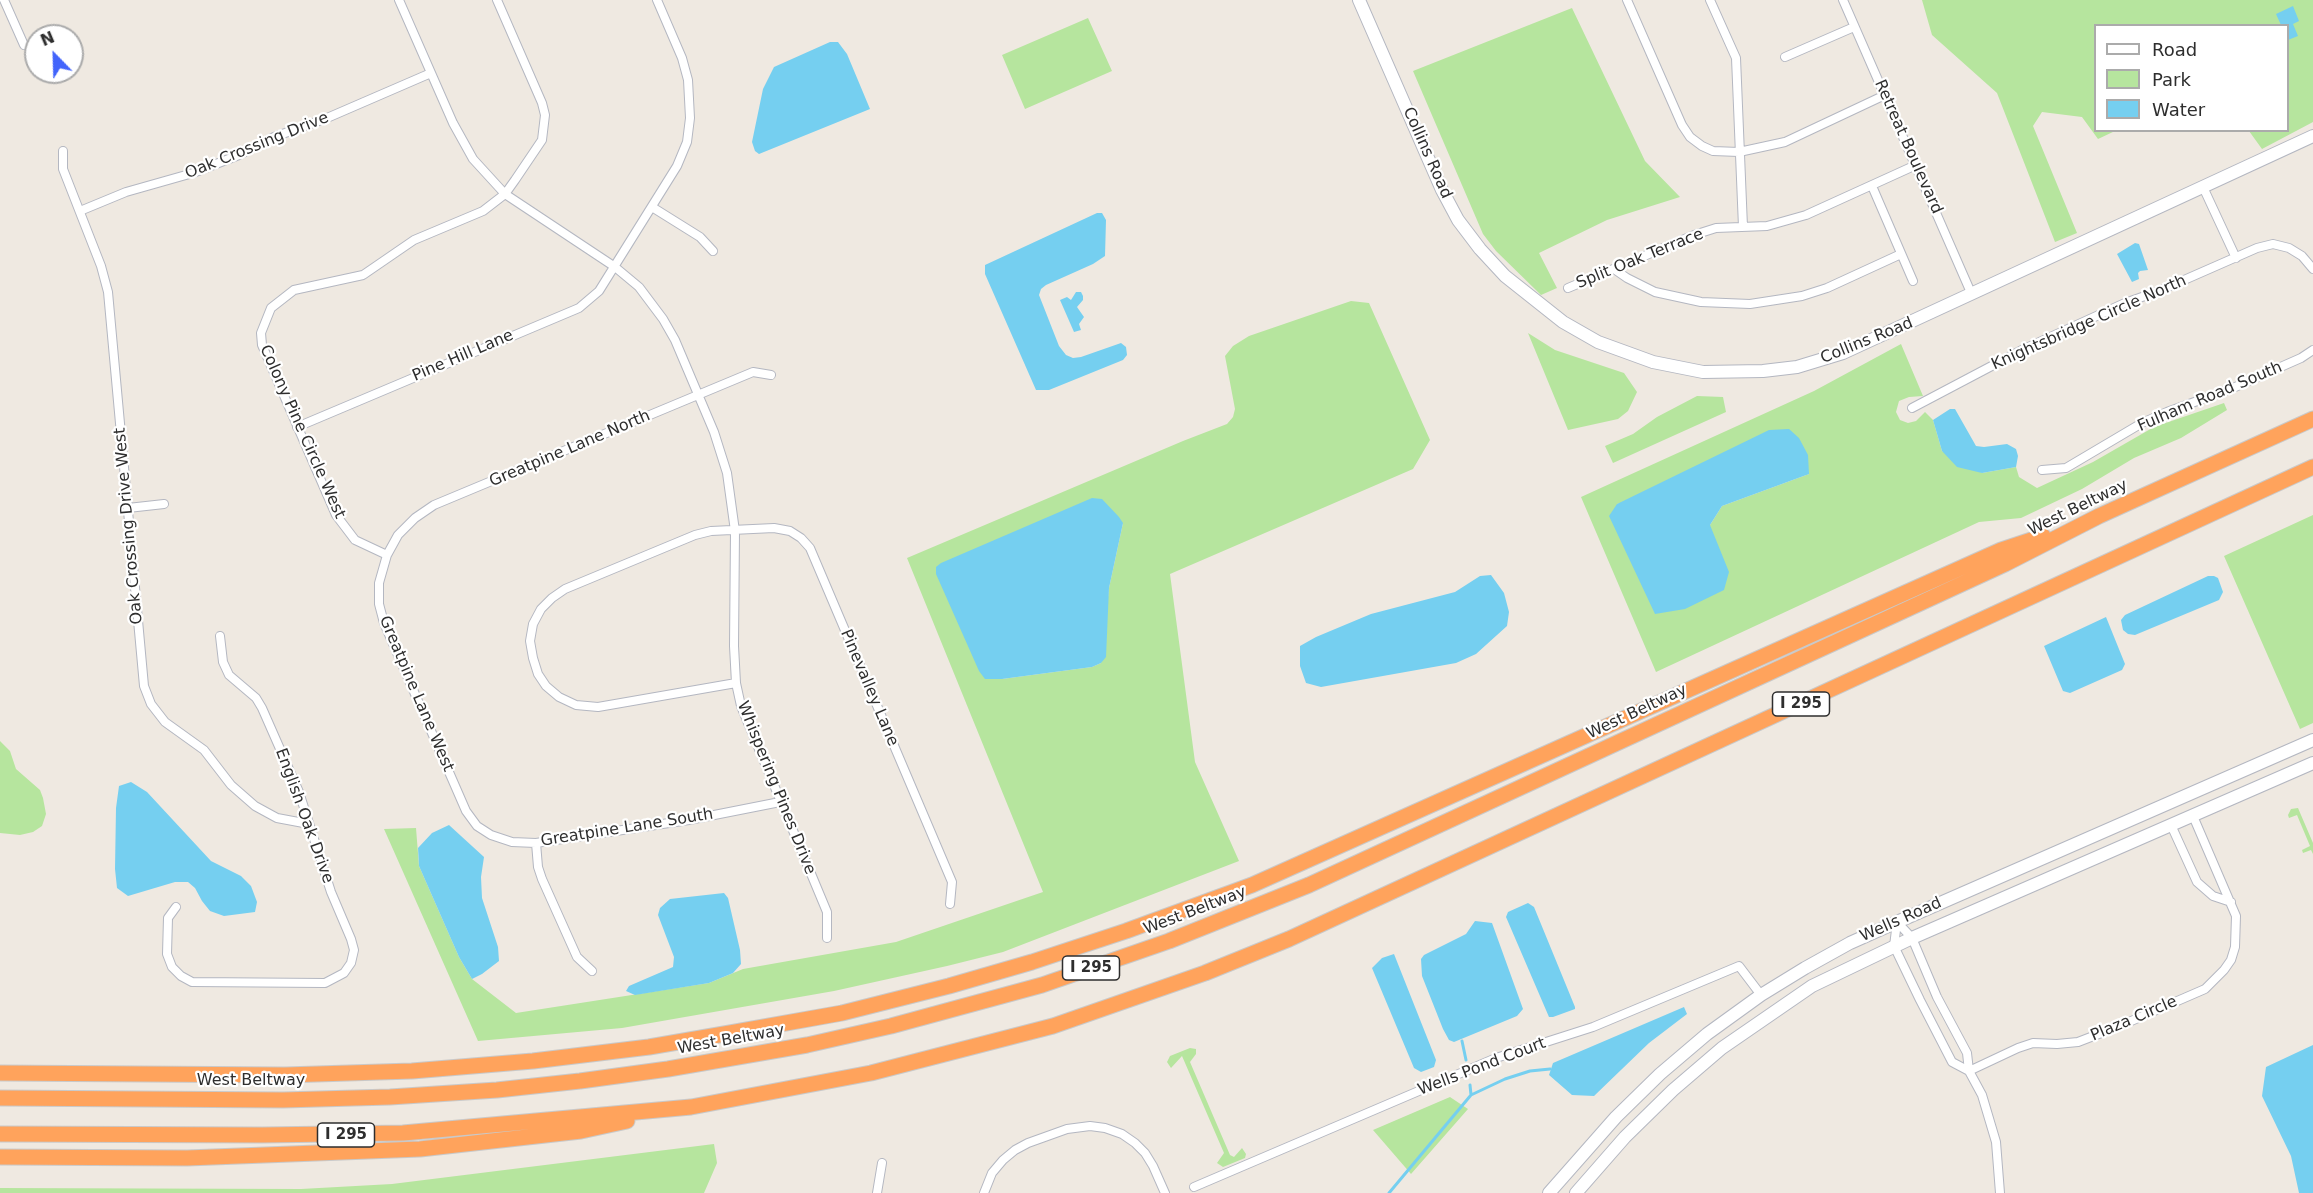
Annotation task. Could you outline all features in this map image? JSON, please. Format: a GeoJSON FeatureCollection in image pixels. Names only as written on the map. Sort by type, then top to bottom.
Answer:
{"type":"FeatureCollection","features":[{"type":"Feature","properties":{"kind":"highway","name":"West Beltway"},"geometry":{"type":"LineString","coordinates":[[0,1098],[283,1100],[390,1097],[509,1089],[739,1058],[828,1041],[1042,985],[1169,941],[1309,885],[2006,564],[2099,516],[2313,419]]}},
{"type":"Feature","properties":{"kind":"highway","name":"I 295"},"geometry":{"type":"LineString","coordinates":[[0,1134],[403,1133],[691,1107],[871,1073],[1053,1026],[1205,973],[1289,939],[2313,466]]}},
{"type":"Feature","properties":{"kind":"highway"},"geometry":{"type":"LineString","coordinates":[[0,1071],[305,1075],[412,1071],[533,1061],[649,1047],[842,1013],[949,986],[1126,931],[1252,885],[2001,550],[2099,516]]}},
{"type":"Feature","properties":{"kind":"highway"},"geometry":{"type":"LineString","coordinates":[[0,1157],[187,1158],[420,1149],[581,1131],[691,1107]]}},
{"type":"Feature","properties":{"kind":"main road","name":"Collins Road"},"geometry":{"type":"LineString","coordinates":[[1359,0],[1442,190],[1458,220],[1480,249],[1512,282],[1563,322],[1598,342],[1634,356],[1676,367],[1719,373],[1763,371],[1797,366],[1842,353],[2313,136]]}},
{"type":"Feature","properties":{"kind":"main road","name":"Wells Road"},"geometry":{"type":"LineString","coordinates":[[1549,1193],[1616,1117],[1659,1074],[1707,1034],[1761,995],[1850,943],[2313,740]]}},
{"type":"Feature","properties":{"kind":"main road","name":"Wells Road"},"geometry":{"type":"LineString","coordinates":[[1576,1193],[1633,1129],[1673,1090],[1722,1048],[1812,986],[1894,946],[2313,763]]}},
{"type":"Feature","properties":{"kind":"main road"},"geometry":{"type":"LineString","coordinates":[[2174,801],[2182,820]]}},
{"type":"Feature","properties":{"kind":"street"},"geometry":{"type":"LineString","coordinates":[[4,0],[24,45]]}},
{"type":"Feature","properties":{"kind":"street","name":"Whispering Pines Drive"},"geometry":{"type":"LineString","coordinates":[[399,0],[462,141],[473,159],[505,194],[615,267],[639,287],[663,319],[675,340],[714,432],[727,472],[735,531],[736,683],[747,724],[827,912],[827,938]]}},
{"type":"Feature","properties":{"kind":"street"},"geometry":{"type":"LineString","coordinates":[[498,0],[545,115],[542,140],[505,194]]}},
{"type":"Feature","properties":{"kind":"street","name":"Pine Hill Lane"},"geometry":{"type":"LineString","coordinates":[[297,427],[579,308],[599,291],[677,166],[687,142],[690,118],[688,80],[682,58],[657,0]]}},
{"type":"Feature","properties":{"kind":"street"},"geometry":{"type":"LineString","coordinates":[[1627,0],[1682,125],[1690,137],[1713,151],[1739,152],[1785,142],[1885,95]]}},
{"type":"Feature","properties":{"kind":"street"},"geometry":{"type":"LineString","coordinates":[[1710,0],[1736,58],[1743,227]]}},
{"type":"Feature","properties":{"kind":"street","name":"Retreat Boulevard"},"geometry":{"type":"LineString","coordinates":[[1843,0],[1972,295]]}},
{"type":"Feature","properties":{"kind":"street"},"geometry":{"type":"LineString","coordinates":[[1785,57],[1854,27]]}},
{"type":"Feature","properties":{"kind":"street","name":"Oak Crossing Drive"},"geometry":{"type":"LineString","coordinates":[[80,211],[126,192],[193,173],[239,155],[274,137],[327,118],[431,73]]}},
{"type":"Feature","properties":{"kind":"street","name":"Oak Crossing Drive West"},"geometry":{"type":"LineString","coordinates":[[63,151],[63,169],[101,266],[108,292],[144,686],[151,704],[165,722],[204,750],[231,784],[255,806],[277,818],[309,824]]}},
{"type":"Feature","properties":{"kind":"street","name":"Split Oak Terrace"},"geometry":{"type":"LineString","coordinates":[[1568,288],[1716,228],[1767,226],[1806,215],[1916,165]]}},
{"type":"Feature","properties":{"kind":"street"},"geometry":{"type":"LineString","coordinates":[[1872,186],[1913,281]]}},
{"type":"Feature","properties":{"kind":"street"},"geometry":{"type":"LineString","coordinates":[[2203,187],[2235,258]]}},
{"type":"Feature","properties":{"kind":"street","name":"Colony Pine Circle West"},"geometry":{"type":"LineString","coordinates":[[387,555],[355,540],[336,515],[262,345],[261,333],[265,320],[272,308],[294,290],[363,275],[402,247],[483,211],[505,194]]}},
{"type":"Feature","properties":{"kind":"street"},"geometry":{"type":"LineString","coordinates":[[652,207],[700,237],[713,251]]}},
{"type":"Feature","properties":{"kind":"street","name":"Knightsbridge Circle North"},"geometry":{"type":"LineString","coordinates":[[1912,408],[2022,350],[2125,303],[2159,291],[2257,248],[2273,244],[2283,246],[2302,256],[2313,268]]}},
{"type":"Feature","properties":{"kind":"street"},"geometry":{"type":"LineString","coordinates":[[1614,268],[1627,279],[1655,292],[1701,302],[1750,304],[1810,294],[1852,278],[1901,255]]}},
{"type":"Feature","properties":{"kind":"street","name":"Fulham Road South"},"geometry":{"type":"LineString","coordinates":[[2042,470],[2066,468],[2151,419],[2233,388],[2301,358],[2313,350]]}},
{"type":"Feature","properties":{"kind":"street","name":"Greatpine Lane North"},"geometry":{"type":"LineString","coordinates":[[387,555],[398,535],[415,518],[434,505],[753,372],[771,375]]}},
{"type":"Feature","properties":{"kind":"street"},"geometry":{"type":"LineString","coordinates":[[128,508],[164,504]]}},
{"type":"Feature","properties":{"kind":"street","name":"Pinevalley Lane"},"geometry":{"type":"LineString","coordinates":[[736,683],[598,707],[576,705],[559,697],[546,686],[538,674],[530,641],[533,624],[541,609],[565,589],[695,535],[711,531],[774,528],[790,531],[801,538],[810,548],[952,882],[951,904]]}},
{"type":"Feature","properties":{"kind":"street","name":"Greatpine Lane West"},"geometry":{"type":"LineString","coordinates":[[387,555],[379,583],[379,604],[384,623],[466,811],[477,826]]}},
{"type":"Feature","properties":{"kind":"street","name":"English Oak Drive"},"geometry":{"type":"LineString","coordinates":[[176,907],[168,918],[167,954],[172,967],[192,982],[326,983],[344,973],[351,963],[354,950],[351,939],[331,892],[299,792],[262,708],[256,698],[229,675],[223,662],[219,636]]}},
{"type":"Feature","properties":{"kind":"street","name":"Greatpine Lane South"},"geometry":{"type":"LineString","coordinates":[[477,826],[491,836],[512,842],[536,843],[689,820],[780,802]]}},
{"type":"Feature","properties":{"kind":"street"},"geometry":{"type":"LineString","coordinates":[[2182,820],[2197,882],[2213,896],[2231,902]]}},
{"type":"Feature","properties":{"kind":"street","name":"Plaza Circle"},"geometry":{"type":"LineString","coordinates":[[1969,1071],[2014,1048],[2033,1043],[2078,1042],[2205,989],[2224,970],[2231,960],[2235,947],[2237,922],[2231,902],[2182,820]]}},
{"type":"Feature","properties":{"kind":"street"},"geometry":{"type":"LineString","coordinates":[[536,843],[538,867],[551,898],[577,957],[592,971]]}},
{"type":"Feature","properties":{"kind":"street"},"geometry":{"type":"LineString","coordinates":[[1897,922],[1912,938],[1937,997],[1967,1053],[1969,1071],[1982,1095],[1996,1142],[2000,1193]]}},
{"type":"Feature","properties":{"kind":"street"},"geometry":{"type":"LineString","coordinates":[[1897,922],[1894,946],[1953,1062],[1969,1071]]}},
{"type":"Feature","properties":{"kind":"street","name":"Wells Pond Court"},"geometry":{"type":"LineString","coordinates":[[1194,1187],[1496,1058],[1593,1027],[1739,966],[1761,995]]}},
{"type":"Feature","properties":{"kind":"street"},"geometry":{"type":"LineString","coordinates":[[984,1193],[992,1173],[1015,1150],[1067,1129],[1090,1126],[1122,1134],[1135,1143],[1153,1166],[1165,1193]]}},
{"type":"Feature","properties":{"kind":"street"},"geometry":{"type":"LineString","coordinates":[[877,1193],[882,1163]]}},
{"type":"Feature","properties":{"kind":"green space"},"geometry":{"type":"Polygon","coordinates":[[[1922,0],[2313,0],[2313,122],[2262,149],[2250,132],[2289,132],[2289,24],[2094,24],[2094,132],[2113,132],[2098,139],[2082,117],[2042,112],[2033,126],[2077,233],[2055,242],[1997,93],[1932,35],[1922,0]]]}},
{"type":"Feature","properties":{"kind":"green space"},"geometry":{"type":"Polygon","coordinates":[[[1572,8],[1645,161],[1680,197],[1607,220],[1539,253],[1557,288],[1541,295],[1496,251],[1483,234],[1413,71],[1572,8]]]}},
{"type":"Feature","properties":{"kind":"green space"},"geometry":{"type":"Polygon","coordinates":[[[1088,18],[1112,71],[1025,109],[1002,55],[1088,18]]]}},
{"type":"Feature","properties":{"kind":"green space"},"geometry":{"type":"Polygon","coordinates":[[[1351,301],[1369,303],[1430,440],[1413,469],[1170,574],[1195,762],[1239,861],[1003,952],[947,966],[834,991],[622,1028],[478,1041],[384,829],[416,828],[419,866],[459,957],[472,979],[516,1013],[709,983],[743,969],[896,942],[1043,892],[907,558],[1227,424],[1233,417],[1235,409],[1225,356],[1233,346],[1249,336],[1351,301]],[[1123,523],[1002,679],[1092,667],[1101,663],[1109,588],[1123,523]]]}},
{"type":"Feature","properties":{"kind":"green space"},"geometry":{"type":"Polygon","coordinates":[[[1528,333],[1555,350],[1624,373],[1637,392],[1628,411],[1618,419],[1568,430],[1528,333]]]}},
{"type":"Feature","properties":{"kind":"green space"},"geometry":{"type":"Polygon","coordinates":[[[1901,344],[1923,396],[1909,397],[1899,401],[1896,412],[1900,420],[1908,423],[1916,421],[1925,412],[1933,420],[1942,451],[1982,473],[2016,467],[2019,477],[2037,488],[2093,462],[2154,427],[2224,403],[2227,410],[2181,438],[2134,458],[2082,489],[2021,518],[1979,522],[1656,672],[1581,497],[1814,391],[1901,344]],[[1809,474],[1617,504],[1710,525],[1722,506],[1809,474]]]}},
{"type":"Feature","properties":{"kind":"green space"},"geometry":{"type":"Polygon","coordinates":[[[1697,396],[1723,397],[1726,412],[1613,463],[1605,446],[1633,434],[1657,417],[1697,396]]]}},
{"type":"Feature","properties":{"kind":"green space"},"geometry":{"type":"Polygon","coordinates":[[[2313,515],[2313,723],[2300,729],[2224,556],[2313,515]]]}},
{"type":"Feature","properties":{"kind":"green space"},"geometry":{"type":"Polygon","coordinates":[[[0,741],[10,751],[16,769],[40,790],[43,798],[46,814],[42,826],[33,832],[20,835],[0,833],[0,741]]]}},
{"type":"Feature","properties":{"kind":"green space"},"geometry":{"type":"Polygon","coordinates":[[[2298,808],[2313,843],[2313,854],[2311,850],[2303,853],[2302,850],[2310,846],[2297,815],[2289,818],[2288,815],[2291,809],[2298,808]]]}},
{"type":"Feature","properties":{"kind":"green space"},"geometry":{"type":"Polygon","coordinates":[[[1190,1048],[1196,1049],[1196,1054],[1190,1062],[1230,1155],[1234,1157],[1242,1148],[1246,1154],[1245,1158],[1223,1167],[1217,1163],[1224,1153],[1182,1056],[1171,1068],[1167,1062],[1170,1056],[1190,1048]]]}},
{"type":"Feature","properties":{"kind":"green space"},"geometry":{"type":"Polygon","coordinates":[[[1450,1097],[1468,1109],[1411,1174],[1373,1130],[1450,1097]]]}},
{"type":"Feature","properties":{"kind":"green space"},"geometry":{"type":"Polygon","coordinates":[[[714,1144],[717,1163],[704,1193],[0,1193],[0,1188],[301,1189],[392,1184],[714,1144]]]}},
{"type":"Feature","properties":{"kind":"water"},"geometry":{"type":"Polygon","coordinates":[[[2293,6],[2299,21],[2293,24],[2298,36],[2289,40],[2289,24],[2281,24],[2276,14],[2293,6]]]}},
{"type":"Feature","properties":{"kind":"water"},"geometry":{"type":"Polygon","coordinates":[[[830,42],[838,42],[847,54],[870,109],[759,154],[755,151],[752,142],[763,89],[774,67],[830,42]]]}},
{"type":"Feature","properties":{"kind":"water"},"geometry":{"type":"Polygon","coordinates":[[[1097,213],[1102,213],[1106,220],[1105,256],[1093,264],[1046,285],[1041,289],[1039,295],[1059,346],[1066,355],[1073,358],[1081,357],[1121,343],[1126,347],[1127,355],[1123,360],[1049,390],[1036,390],[985,274],[985,265],[1097,213]]]}},
{"type":"Feature","properties":{"kind":"water"},"geometry":{"type":"Polygon","coordinates":[[[2135,243],[2139,244],[2148,270],[2140,271],[2139,279],[2132,282],[2117,254],[2135,243]]]}},
{"type":"Feature","properties":{"kind":"water"},"geometry":{"type":"Polygon","coordinates":[[[1076,292],[1081,292],[1083,296],[1083,300],[1077,307],[1084,317],[1079,324],[1081,330],[1074,332],[1060,300],[1067,297],[1071,300],[1076,292]]]}},
{"type":"Feature","properties":{"kind":"water"},"geometry":{"type":"Polygon","coordinates":[[[1950,409],[1955,409],[1976,446],[2007,444],[2016,449],[2018,456],[2016,467],[1982,473],[1957,467],[1942,451],[1933,420],[1950,409]]]}},
{"type":"Feature","properties":{"kind":"water"},"geometry":{"type":"Polygon","coordinates":[[[1789,429],[1799,438],[1808,455],[1809,474],[1722,506],[1710,525],[1729,572],[1724,590],[1685,609],[1655,614],[1609,516],[1617,504],[1769,430],[1789,429]]]}},
{"type":"Feature","properties":{"kind":"water"},"geometry":{"type":"Polygon","coordinates":[[[1092,498],[1102,499],[1123,523],[1109,588],[1106,657],[1101,663],[1092,667],[1002,679],[985,679],[979,671],[936,574],[936,567],[1092,498]]]}},
{"type":"Feature","properties":{"kind":"water"},"geometry":{"type":"Polygon","coordinates":[[[1491,575],[1504,593],[1509,612],[1507,626],[1476,654],[1456,663],[1321,687],[1306,683],[1300,666],[1300,646],[1371,614],[1455,592],[1480,576],[1491,575]]]}},
{"type":"Feature","properties":{"kind":"water"},"geometry":{"type":"Polygon","coordinates":[[[2208,576],[2218,578],[2223,592],[2219,600],[2135,635],[2123,630],[2121,620],[2125,615],[2208,576]]]}},
{"type":"Feature","properties":{"kind":"water"},"geometry":{"type":"Polygon","coordinates":[[[2106,617],[2125,664],[2122,670],[2070,693],[2063,691],[2044,646],[2106,617]]]}},
{"type":"Feature","properties":{"kind":"water"},"geometry":{"type":"Polygon","coordinates":[[[131,782],[147,792],[211,861],[241,876],[251,886],[257,902],[255,912],[224,916],[210,911],[195,888],[188,882],[175,882],[128,896],[117,888],[116,808],[119,786],[131,782]]]}},
{"type":"Feature","properties":{"kind":"water"},"geometry":{"type":"Polygon","coordinates":[[[449,825],[484,857],[481,877],[482,898],[498,947],[499,961],[472,979],[459,957],[419,866],[418,848],[432,833],[449,825]]]}},
{"type":"Feature","properties":{"kind":"water"},"geometry":{"type":"Polygon","coordinates":[[[724,893],[728,898],[740,950],[741,964],[733,973],[709,983],[635,995],[626,991],[629,986],[673,967],[674,957],[658,915],[660,908],[670,899],[724,893]]]}},
{"type":"Feature","properties":{"kind":"water"},"geometry":{"type":"Polygon","coordinates":[[[1528,903],[1534,907],[1575,1007],[1575,1009],[1553,1017],[1549,1017],[1506,917],[1508,912],[1528,903]]]}},
{"type":"Feature","properties":{"kind":"water"},"geometry":{"type":"Polygon","coordinates":[[[1475,921],[1492,923],[1523,1009],[1517,1016],[1454,1042],[1449,1040],[1443,1029],[1422,976],[1421,959],[1424,955],[1466,934],[1475,921]]]}},
{"type":"Feature","properties":{"kind":"water"},"geometry":{"type":"Polygon","coordinates":[[[1394,954],[1436,1060],[1434,1067],[1421,1072],[1414,1068],[1372,968],[1382,958],[1394,954]]]}},
{"type":"Feature","properties":{"kind":"water"},"geometry":{"type":"Polygon","coordinates":[[[1684,1007],[1687,1014],[1649,1043],[1594,1096],[1572,1095],[1549,1075],[1553,1063],[1684,1007]]]}},
{"type":"Feature","properties":{"kind":"water"},"geometry":{"type":"Polygon","coordinates":[[[2313,1045],[2313,1193],[2299,1193],[2291,1156],[2262,1096],[2266,1067],[2313,1045]]]}},
{"type":"Feature","properties":{"kind":"waterway"},"geometry":{"type":"LineString","coordinates":[[1462,1041],[1466,1060]]}},
{"type":"Feature","properties":{"kind":"waterway"},"geometry":{"type":"LineString","coordinates":[[1389,1193],[1471,1095],[1505,1079],[1530,1071],[1550,1069]]}},
{"type":"Feature","properties":{"kind":"waterway"},"geometry":{"type":"LineString","coordinates":[[1470,1085],[1471,1095]]}}]}
